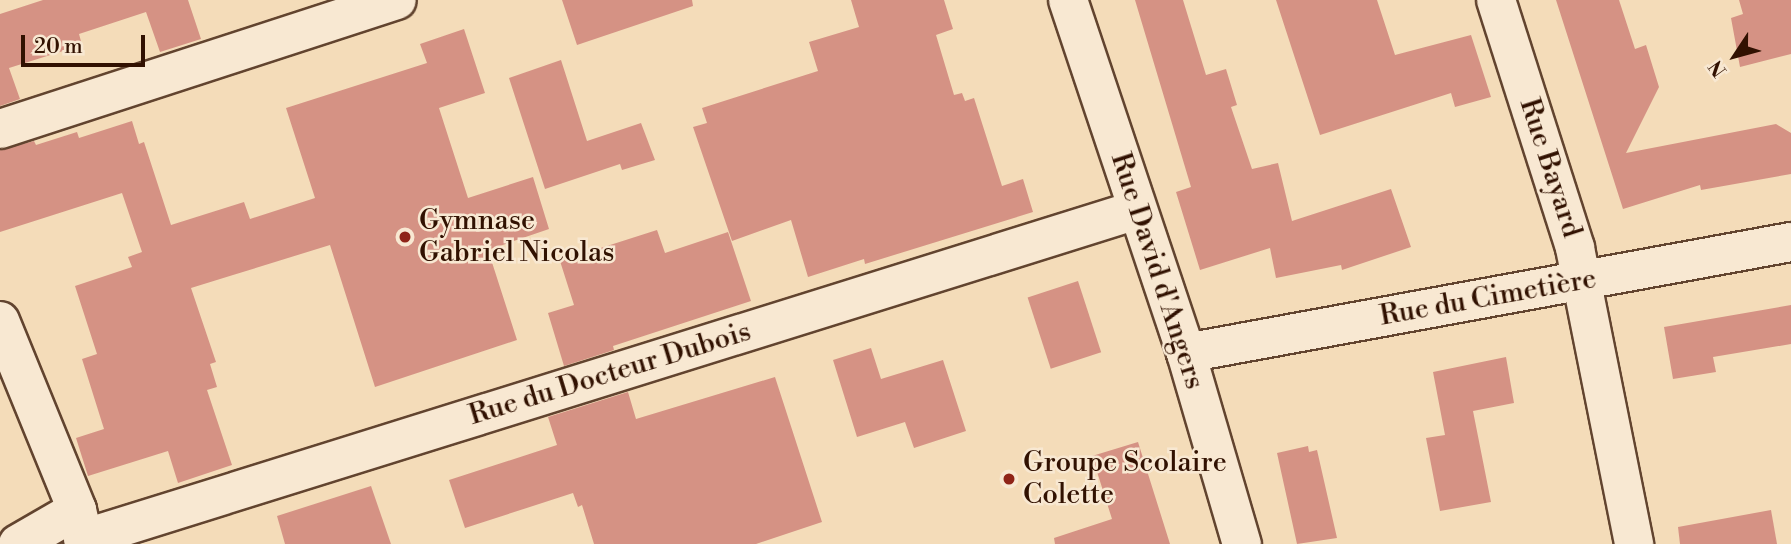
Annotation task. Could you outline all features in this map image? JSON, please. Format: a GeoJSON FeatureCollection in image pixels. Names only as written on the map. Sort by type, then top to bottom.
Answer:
{"type":"FeatureCollection","features":[{"type":"Feature","properties":{"kind":"street"},"geometry":{"type":"LineString","coordinates":[[0,129],[397,0]]}},
{"type":"Feature","properties":{"kind":"street","name":"Rue David d'Angers"},"geometry":{"type":"LineString","coordinates":[[1068,0],[1186,353],[1242,544]]}},
{"type":"Feature","properties":{"kind":"street","name":"Rue Bayard"},"geometry":{"type":"LineString","coordinates":[[1496,0],[1583,281],[1634,544]]}},
{"type":"Feature","properties":{"kind":"street","name":"Rue du Docteur Dubois"},"geometry":{"type":"LineString","coordinates":[[18,544],[82,531],[1137,209]]}},
{"type":"Feature","properties":{"kind":"street","name":"Rue du Cimetière"},"geometry":{"type":"LineString","coordinates":[[1186,353],[1791,243]]}},
{"type":"Feature","properties":{"kind":"street"},"geometry":{"type":"LineString","coordinates":[[0,321],[82,531]]}},
{"type":"Feature","properties":{"kind":"building"},"geometry":{"type":"Polygon","coordinates":[[[43,0],[188,0],[201,39],[160,52],[146,12],[79,34],[82,45],[9,68],[20,99],[0,106],[0,14],[43,0]]]}},
{"type":"Feature","properties":{"kind":"building"},"geometry":{"type":"Polygon","coordinates":[[[562,0],[692,0],[693,6],[577,45],[562,0]]]}},
{"type":"Feature","properties":{"kind":"building"},"geometry":{"type":"Polygon","coordinates":[[[851,0],[944,0],[953,29],[936,35],[954,95],[962,93],[965,101],[974,98],[1002,186],[1023,179],[1033,212],[865,264],[864,259],[808,277],[791,220],[732,241],[693,127],[707,123],[702,108],[818,71],[809,42],[859,27],[851,0]]]}},
{"type":"Feature","properties":{"kind":"building"},"geometry":{"type":"Polygon","coordinates":[[[1135,0],[1183,0],[1206,75],[1226,69],[1237,105],[1231,107],[1252,169],[1278,163],[1292,221],[1391,189],[1411,247],[1342,270],[1341,265],[1276,278],[1270,248],[1200,270],[1176,192],[1191,187],[1135,0]]]}},
{"type":"Feature","properties":{"kind":"building"},"geometry":{"type":"Polygon","coordinates":[[[1276,0],[1377,0],[1395,55],[1471,35],[1491,97],[1455,107],[1451,93],[1320,135],[1276,0]]]}},
{"type":"Feature","properties":{"kind":"building"},"geometry":{"type":"Polygon","coordinates":[[[1556,0],[1619,0],[1635,49],[1646,45],[1659,87],[1626,153],[1776,124],[1791,133],[1791,174],[1701,190],[1700,185],[1623,209],[1556,0]]]}},
{"type":"Feature","properties":{"kind":"building"},"geometry":{"type":"Polygon","coordinates":[[[1739,0],[1791,0],[1791,54],[1740,67],[1731,18],[1743,14],[1739,0]]]}},
{"type":"Feature","properties":{"kind":"building"},"geometry":{"type":"Polygon","coordinates":[[[464,29],[485,93],[439,108],[468,198],[533,177],[549,229],[488,250],[517,340],[375,387],[330,245],[191,288],[216,362],[210,364],[217,387],[207,390],[232,465],[178,483],[168,451],[88,476],[76,438],[104,429],[82,359],[97,354],[75,286],[132,267],[128,257],[142,252],[122,193],[0,232],[0,150],[34,141],[36,145],[77,132],[79,138],[132,121],[139,144],[144,142],[171,225],[244,202],[250,219],[315,198],[286,108],[427,63],[420,44],[464,29]]]}},
{"type":"Feature","properties":{"kind":"building"},"geometry":{"type":"Polygon","coordinates":[[[561,60],[587,141],[641,123],[655,160],[622,170],[620,164],[545,189],[509,78],[561,60]]]}},
{"type":"Feature","properties":{"kind":"building"},"geometry":{"type":"Polygon","coordinates":[[[657,230],[665,253],[728,232],[751,301],[613,346],[614,350],[564,366],[548,313],[574,305],[560,261],[657,230]]]}},
{"type":"Feature","properties":{"kind":"building"},"geometry":{"type":"Polygon","coordinates":[[[1078,281],[1101,352],[1051,369],[1028,297],[1078,281]]]}},
{"type":"Feature","properties":{"kind":"building"},"geometry":{"type":"Polygon","coordinates":[[[1791,305],[1791,344],[1713,357],[1716,372],[1673,379],[1664,327],[1791,305]]]}},
{"type":"Feature","properties":{"kind":"building"},"geometry":{"type":"Polygon","coordinates":[[[871,348],[881,379],[943,360],[966,431],[914,448],[905,422],[857,437],[833,360],[871,348]]]}},
{"type":"Feature","properties":{"kind":"building"},"geometry":{"type":"Polygon","coordinates":[[[1506,357],[1514,403],[1473,411],[1491,502],[1440,511],[1426,438],[1445,435],[1433,372],[1506,357]]]}},
{"type":"Feature","properties":{"kind":"building"},"geometry":{"type":"Polygon","coordinates":[[[775,377],[822,522],[756,544],[594,544],[582,505],[578,507],[573,493],[465,528],[449,480],[557,445],[548,417],[628,392],[636,419],[775,377]]]}},
{"type":"Feature","properties":{"kind":"building"},"geometry":{"type":"Polygon","coordinates":[[[1138,442],[1170,544],[1055,544],[1054,538],[1112,519],[1092,456],[1138,442]]]}},
{"type":"Feature","properties":{"kind":"building"},"geometry":{"type":"Polygon","coordinates":[[[1308,446],[1309,452],[1317,450],[1337,538],[1297,544],[1277,453],[1308,446]]]}},
{"type":"Feature","properties":{"kind":"building"},"geometry":{"type":"Polygon","coordinates":[[[371,486],[391,544],[285,544],[277,516],[371,486]]]}},
{"type":"Feature","properties":{"kind":"building"},"geometry":{"type":"Polygon","coordinates":[[[1771,510],[1777,544],[1680,544],[1678,527],[1771,510]]]}},
{"type":"Feature","properties":{"kind":"place","name":"Gymnase Gabriel Nicolas"},"geometry":{"type":"Point","coordinates":[405,237]}},
{"type":"Feature","properties":{"kind":"place","name":"Groupe Scolaire Colette"},"geometry":{"type":"Point","coordinates":[1009,479]}}]}
